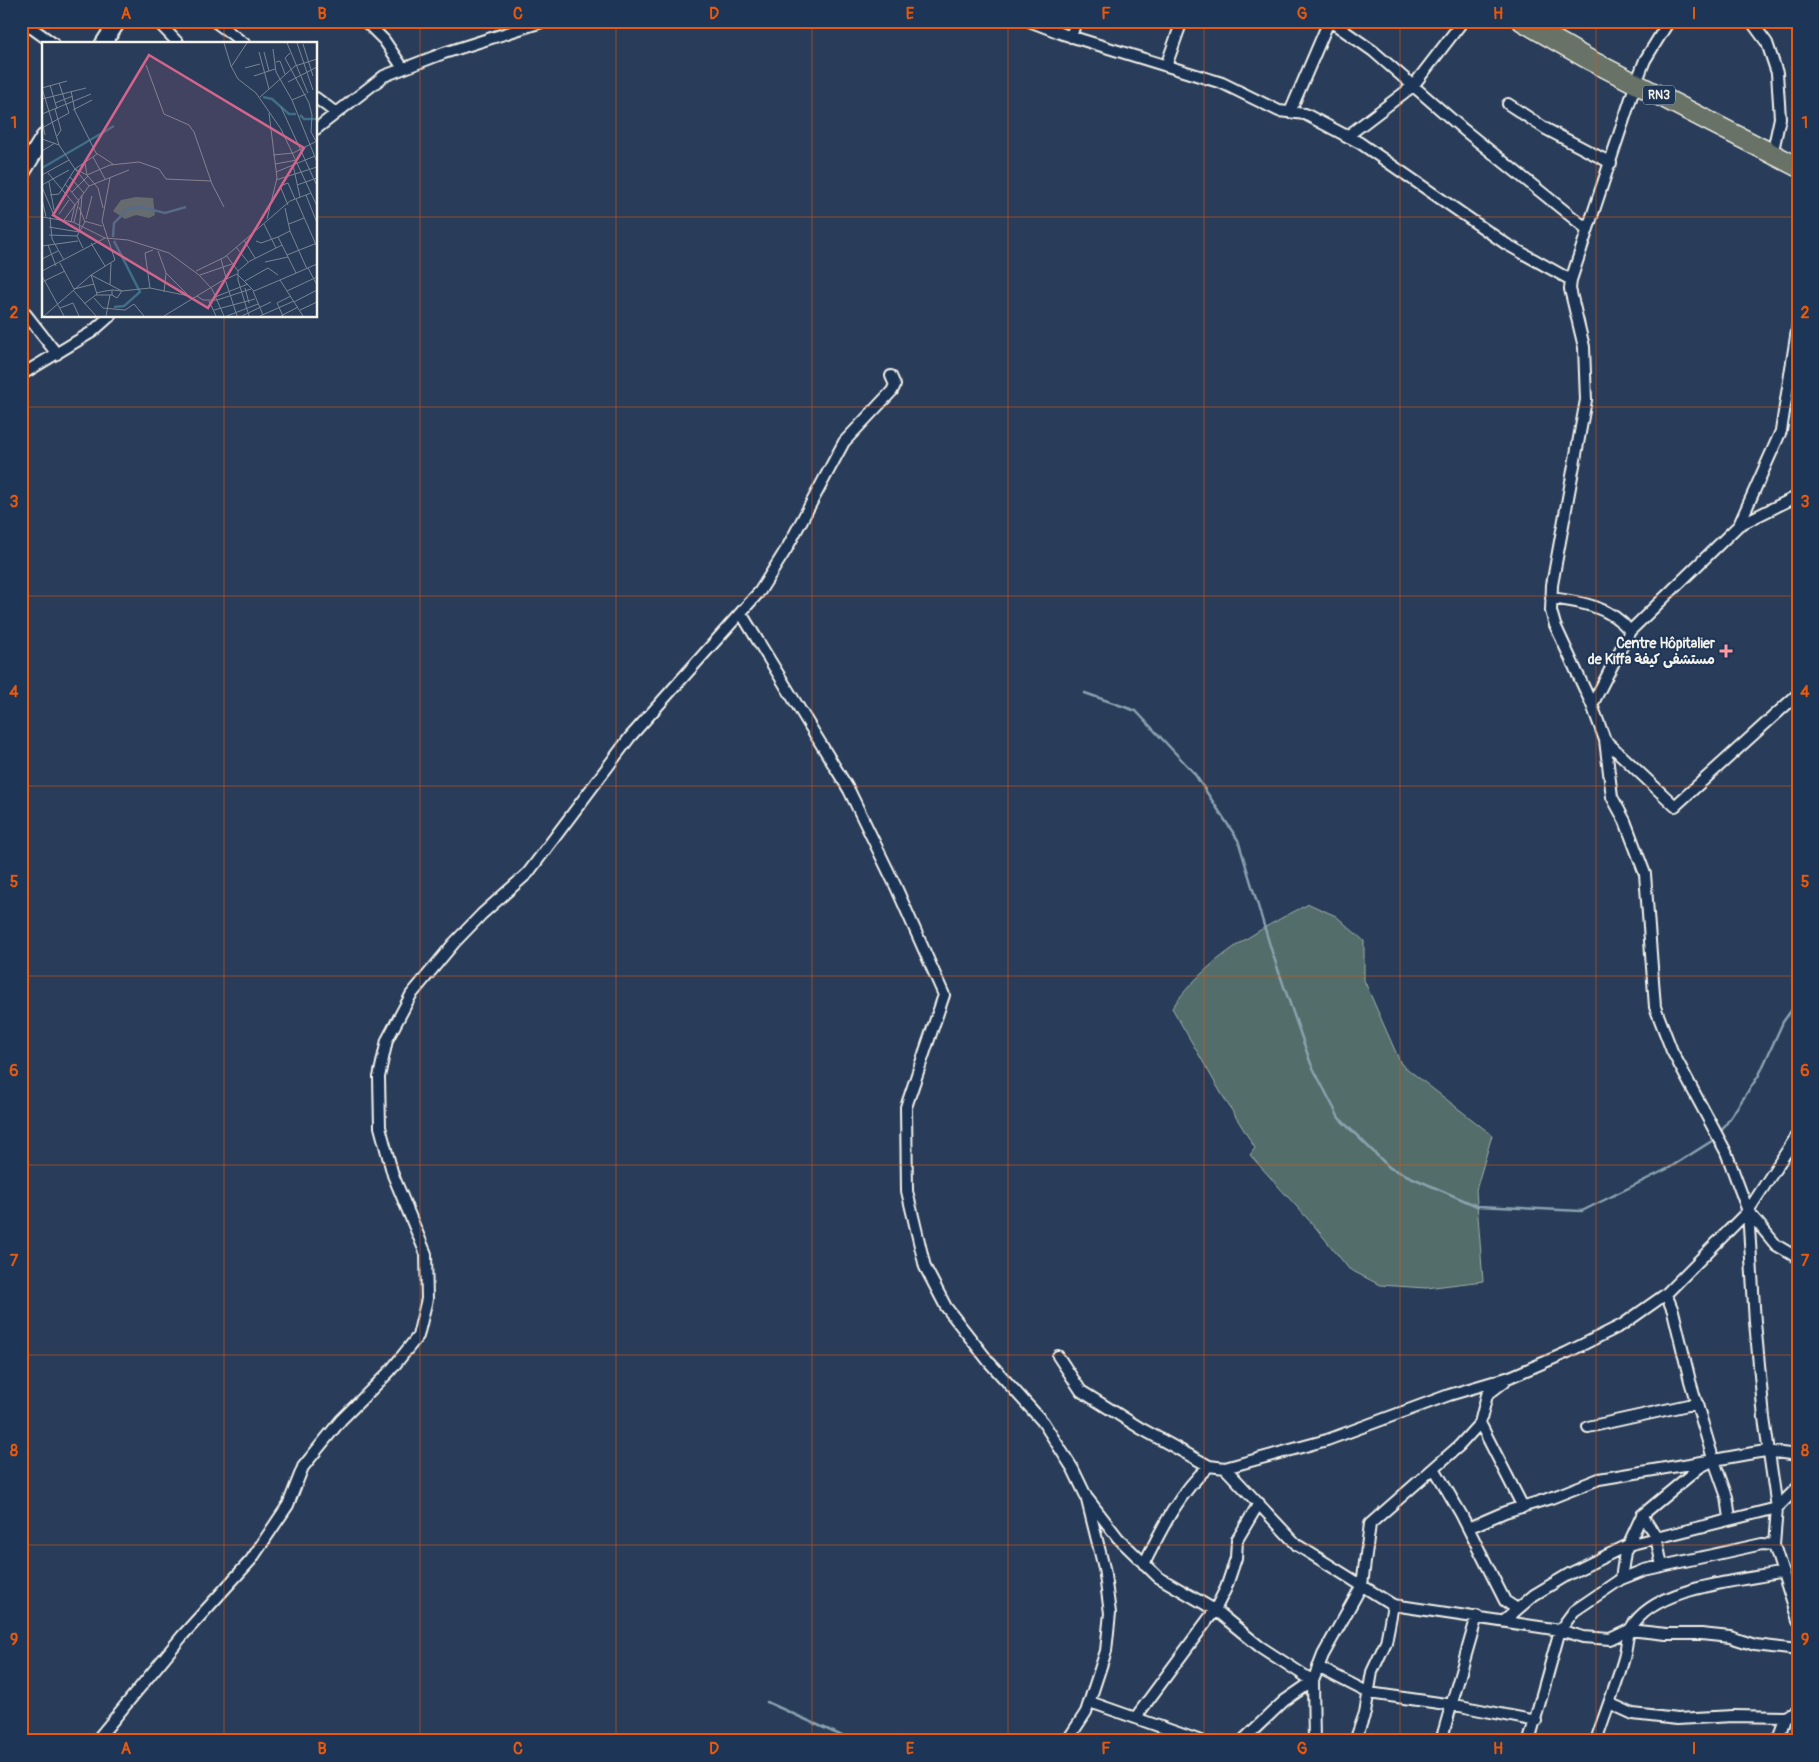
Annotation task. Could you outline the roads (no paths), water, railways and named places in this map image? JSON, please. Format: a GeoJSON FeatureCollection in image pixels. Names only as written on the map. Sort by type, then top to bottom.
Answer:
{"type":"FeatureCollection","features":[{"type":"Feature","properties":{"kind":"highway","name":"RN3"},"geometry":{"type":"LineString","coordinates":[[1522,21],[1543,27],[1636,83],[1798,167]]}},
{"type":"Feature","properties":{"kind":"main road"},"geometry":{"type":"LineString","coordinates":[[104,42],[118,21]]}},
{"type":"Feature","properties":{"kind":"main road"},"geometry":{"type":"LineString","coordinates":[[21,174],[42,140]]}},
{"type":"Feature","properties":{"kind":"street"},"geometry":{"type":"LineString","coordinates":[[157,21],[177,42]]}},
{"type":"Feature","properties":{"kind":"street"},"geometry":{"type":"LineString","coordinates":[[214,21],[243,42]]}},
{"type":"Feature","properties":{"kind":"street"},"geometry":{"type":"LineString","coordinates":[[365,21],[384,40],[403,68]]}},
{"type":"Feature","properties":{"kind":"street"},"geometry":{"type":"LineString","coordinates":[[318,127],[384,76],[545,21]]}},
{"type":"Feature","properties":{"kind":"street"},"geometry":{"type":"LineString","coordinates":[[1029,21],[1071,37],[1222,83],[1279,111],[1305,114],[1360,143],[1506,244],[1571,280]]}},
{"type":"Feature","properties":{"kind":"street"},"geometry":{"type":"LineString","coordinates":[[1071,37],[1076,21]]}},
{"type":"Feature","properties":{"kind":"street"},"geometry":{"type":"LineString","coordinates":[[1166,66],[1182,21]]}},
{"type":"Feature","properties":{"kind":"street"},"geometry":{"type":"LineString","coordinates":[[1290,112],[1330,21],[1373,51],[1464,130],[1587,229]]}},
{"type":"Feature","properties":{"kind":"street"},"geometry":{"type":"LineString","coordinates":[[1346,137],[1413,86],[1463,21]]}},
{"type":"Feature","properties":{"kind":"street"},"geometry":{"type":"LineString","coordinates":[[1669,21],[1645,60],[1636,83],[1571,280],[1570,289],[1584,347],[1586,400],[1551,598],[1553,618],[1561,642],[1592,705],[1605,740],[1612,797],[1625,822],[1646,874],[1655,1006],[1672,1051],[1726,1152],[1748,1210],[1755,1322],[1764,1418],[1777,1508],[1774,1545],[1798,1620]]}},
{"type":"Feature","properties":{"kind":"street"},"geometry":{"type":"LineString","coordinates":[[1752,22],[1767,43],[1777,73],[1780,118],[1772,155]]}},
{"type":"Feature","properties":{"kind":"street"},"geometry":{"type":"LineString","coordinates":[[25,25],[51,42]]}},
{"type":"Feature","properties":{"kind":"street"},"geometry":{"type":"LineString","coordinates":[[318,100],[336,113]]}},
{"type":"Feature","properties":{"kind":"street"},"geometry":{"type":"LineString","coordinates":[[1508,104],[1546,130],[1611,163]]}},
{"type":"Feature","properties":{"kind":"street"},"geometry":{"type":"LineString","coordinates":[[21,308],[57,354]]}},
{"type":"Feature","properties":{"kind":"street"},"geometry":{"type":"LineString","coordinates":[[21,375],[92,332],[108,318]]}},
{"type":"Feature","properties":{"kind":"street"},"geometry":{"type":"LineString","coordinates":[[1739,525],[1781,431],[1798,324]]}},
{"type":"Feature","properties":{"kind":"street"},"geometry":{"type":"LineString","coordinates":[[96,1741],[183,1635],[250,1560],[288,1505],[302,1467],[342,1420],[390,1371],[418,1336],[427,1299],[426,1254],[390,1167],[380,1127],[379,1076],[387,1040],[412,995],[454,944],[482,914],[528,873],[630,737],[760,592],[787,548],[844,442],[892,391],[895,385],[891,376]]}},
{"type":"Feature","properties":{"kind":"street"},"geometry":{"type":"LineString","coordinates":[[1592,705],[1630,631],[1739,525],[1763,511],[1798,496]]}},
{"type":"Feature","properties":{"kind":"street"},"geometry":{"type":"LineString","coordinates":[[1551,598],[1584,603],[1600,609],[1614,616],[1630,631]]}},
{"type":"Feature","properties":{"kind":"street"},"geometry":{"type":"LineString","coordinates":[[740,613],[849,790],[896,887],[944,995],[906,1107],[907,1191],[925,1268],[946,1308],[989,1362],[1043,1422],[1073,1469],[1086,1496],[1118,1538],[1158,1577],[1215,1610],[1258,1646],[1313,1681]]}},
{"type":"Feature","properties":{"kind":"street"},"geometry":{"type":"LineString","coordinates":[[1605,740],[1675,806],[1798,694]]}},
{"type":"Feature","properties":{"kind":"street"},"geometry":{"type":"LineString","coordinates":[[1058,1356],[1081,1390],[1140,1428],[1209,1466],[1225,1468],[1327,1440],[1449,1395],[1510,1377],[1566,1353],[1622,1325],[1666,1294],[1748,1210],[1798,1134]]}},
{"type":"Feature","properties":{"kind":"street"},"geometry":{"type":"LineString","coordinates":[[1748,1210],[1776,1245],[1798,1258]]}},
{"type":"Feature","properties":{"kind":"street"},"geometry":{"type":"LineString","coordinates":[[1666,1294],[1673,1311],[1697,1402],[1727,1497],[1730,1518]]}},
{"type":"Feature","properties":{"kind":"street"},"geometry":{"type":"LineString","coordinates":[[1314,1741],[1313,1681],[1318,1667],[1362,1585],[1370,1524],[1459,1446],[1480,1423],[1487,1395],[1510,1377]]}},
{"type":"Feature","properties":{"kind":"street"},"geometry":{"type":"LineString","coordinates":[[1588,1427],[1697,1402]]}},
{"type":"Feature","properties":{"kind":"street"},"geometry":{"type":"LineString","coordinates":[[1480,1423],[1522,1507]]}},
{"type":"Feature","properties":{"kind":"street"},"geometry":{"type":"LineString","coordinates":[[1468,1528],[1599,1479],[1753,1453],[1770,1452],[1798,1455]]}},
{"type":"Feature","properties":{"kind":"street"},"geometry":{"type":"LineString","coordinates":[[1621,1579],[1621,1565],[1642,1515],[1700,1467],[1714,1460]]}},
{"type":"Feature","properties":{"kind":"street"},"geometry":{"type":"LineString","coordinates":[[1144,1564],[1167,1517],[1194,1479],[1209,1466]]}},
{"type":"Feature","properties":{"kind":"street"},"geometry":{"type":"LineString","coordinates":[[1225,1468],[1297,1545],[1393,1605],[1477,1616],[1560,1630],[1582,1637],[1610,1639],[1629,1630],[1730,1637],[1756,1645],[1798,1650]]}},
{"type":"Feature","properties":{"kind":"street"},"geometry":{"type":"LineString","coordinates":[[1434,1468],[1468,1528],[1504,1600],[1517,1609]]}},
{"type":"Feature","properties":{"kind":"street"},"geometry":{"type":"LineString","coordinates":[[1504,1621],[1534,1595],[1569,1574],[1628,1545],[1730,1518],[1777,1508],[1798,1486]]}},
{"type":"Feature","properties":{"kind":"street"},"geometry":{"type":"LineString","coordinates":[[1067,1741],[1086,1712],[1090,1702],[1106,1651],[1110,1613],[1104,1568],[1086,1496]]}},
{"type":"Feature","properties":{"kind":"street"},"geometry":{"type":"LineString","coordinates":[[1136,1717],[1215,1610],[1226,1588],[1236,1558],[1237,1540],[1259,1503]]}},
{"type":"Feature","properties":{"kind":"street"},"geometry":{"type":"LineString","coordinates":[[1642,1515],[1656,1537],[1662,1566]]}},
{"type":"Feature","properties":{"kind":"street"},"geometry":{"type":"LineString","coordinates":[[1529,1741],[1560,1630],[1574,1611],[1621,1579],[1662,1566],[1762,1544],[1774,1545]]}},
{"type":"Feature","properties":{"kind":"street"},"geometry":{"type":"LineString","coordinates":[[1596,1741],[1625,1656],[1629,1630],[1636,1619],[1653,1605],[1693,1590],[1784,1572]]}},
{"type":"Feature","properties":{"kind":"street"},"geometry":{"type":"LineString","coordinates":[[1355,1741],[1366,1713],[1372,1672],[1386,1642],[1393,1605]]}},
{"type":"Feature","properties":{"kind":"street"},"geometry":{"type":"LineString","coordinates":[[1441,1741],[1453,1705],[1477,1616]]}},
{"type":"Feature","properties":{"kind":"street"},"geometry":{"type":"LineString","coordinates":[[1318,1667],[1369,1693],[1453,1705],[1536,1721]]}},
{"type":"Feature","properties":{"kind":"street"},"geometry":{"type":"LineString","coordinates":[[1242,1741],[1284,1701],[1313,1681]]}},
{"type":"Feature","properties":{"kind":"street"},"geometry":{"type":"LineString","coordinates":[[1090,1702],[1200,1741]]}},
{"type":"Feature","properties":{"kind":"street"},"geometry":{"type":"LineString","coordinates":[[1609,1703],[1634,1714],[1676,1719],[1733,1716],[1785,1717],[1798,1711]]}},
{"type":"Feature","properties":{"kind":"street"},"geometry":{"type":"LineString","coordinates":[[1778,1741],[1785,1717]]}},
{"type":"Feature","properties":{"kind":"waterway"},"geometry":{"type":"LineString","coordinates":[[1085,693],[1136,711],[1194,773],[1238,840],[1272,952],[1311,1064],[1339,1118],[1390,1168],[1477,1206],[1582,1211],[1669,1168],[1715,1139]]}},
{"type":"Feature","properties":{"kind":"waterway"},"geometry":{"type":"LineString","coordinates":[[1720,1133],[1759,1075],[1783,1022],[1798,1001]]}},
{"type":"Feature","properties":{"kind":"waterway"},"geometry":{"type":"LineString","coordinates":[[767,1702],[853,1741]]}},
{"type":"Feature","properties":{"kind":"place","name":"Centre Hôpitalier de Kiffa مستشفى كيفة"},"geometry":{"type":"Point","coordinates":[1726,651]}}]}
